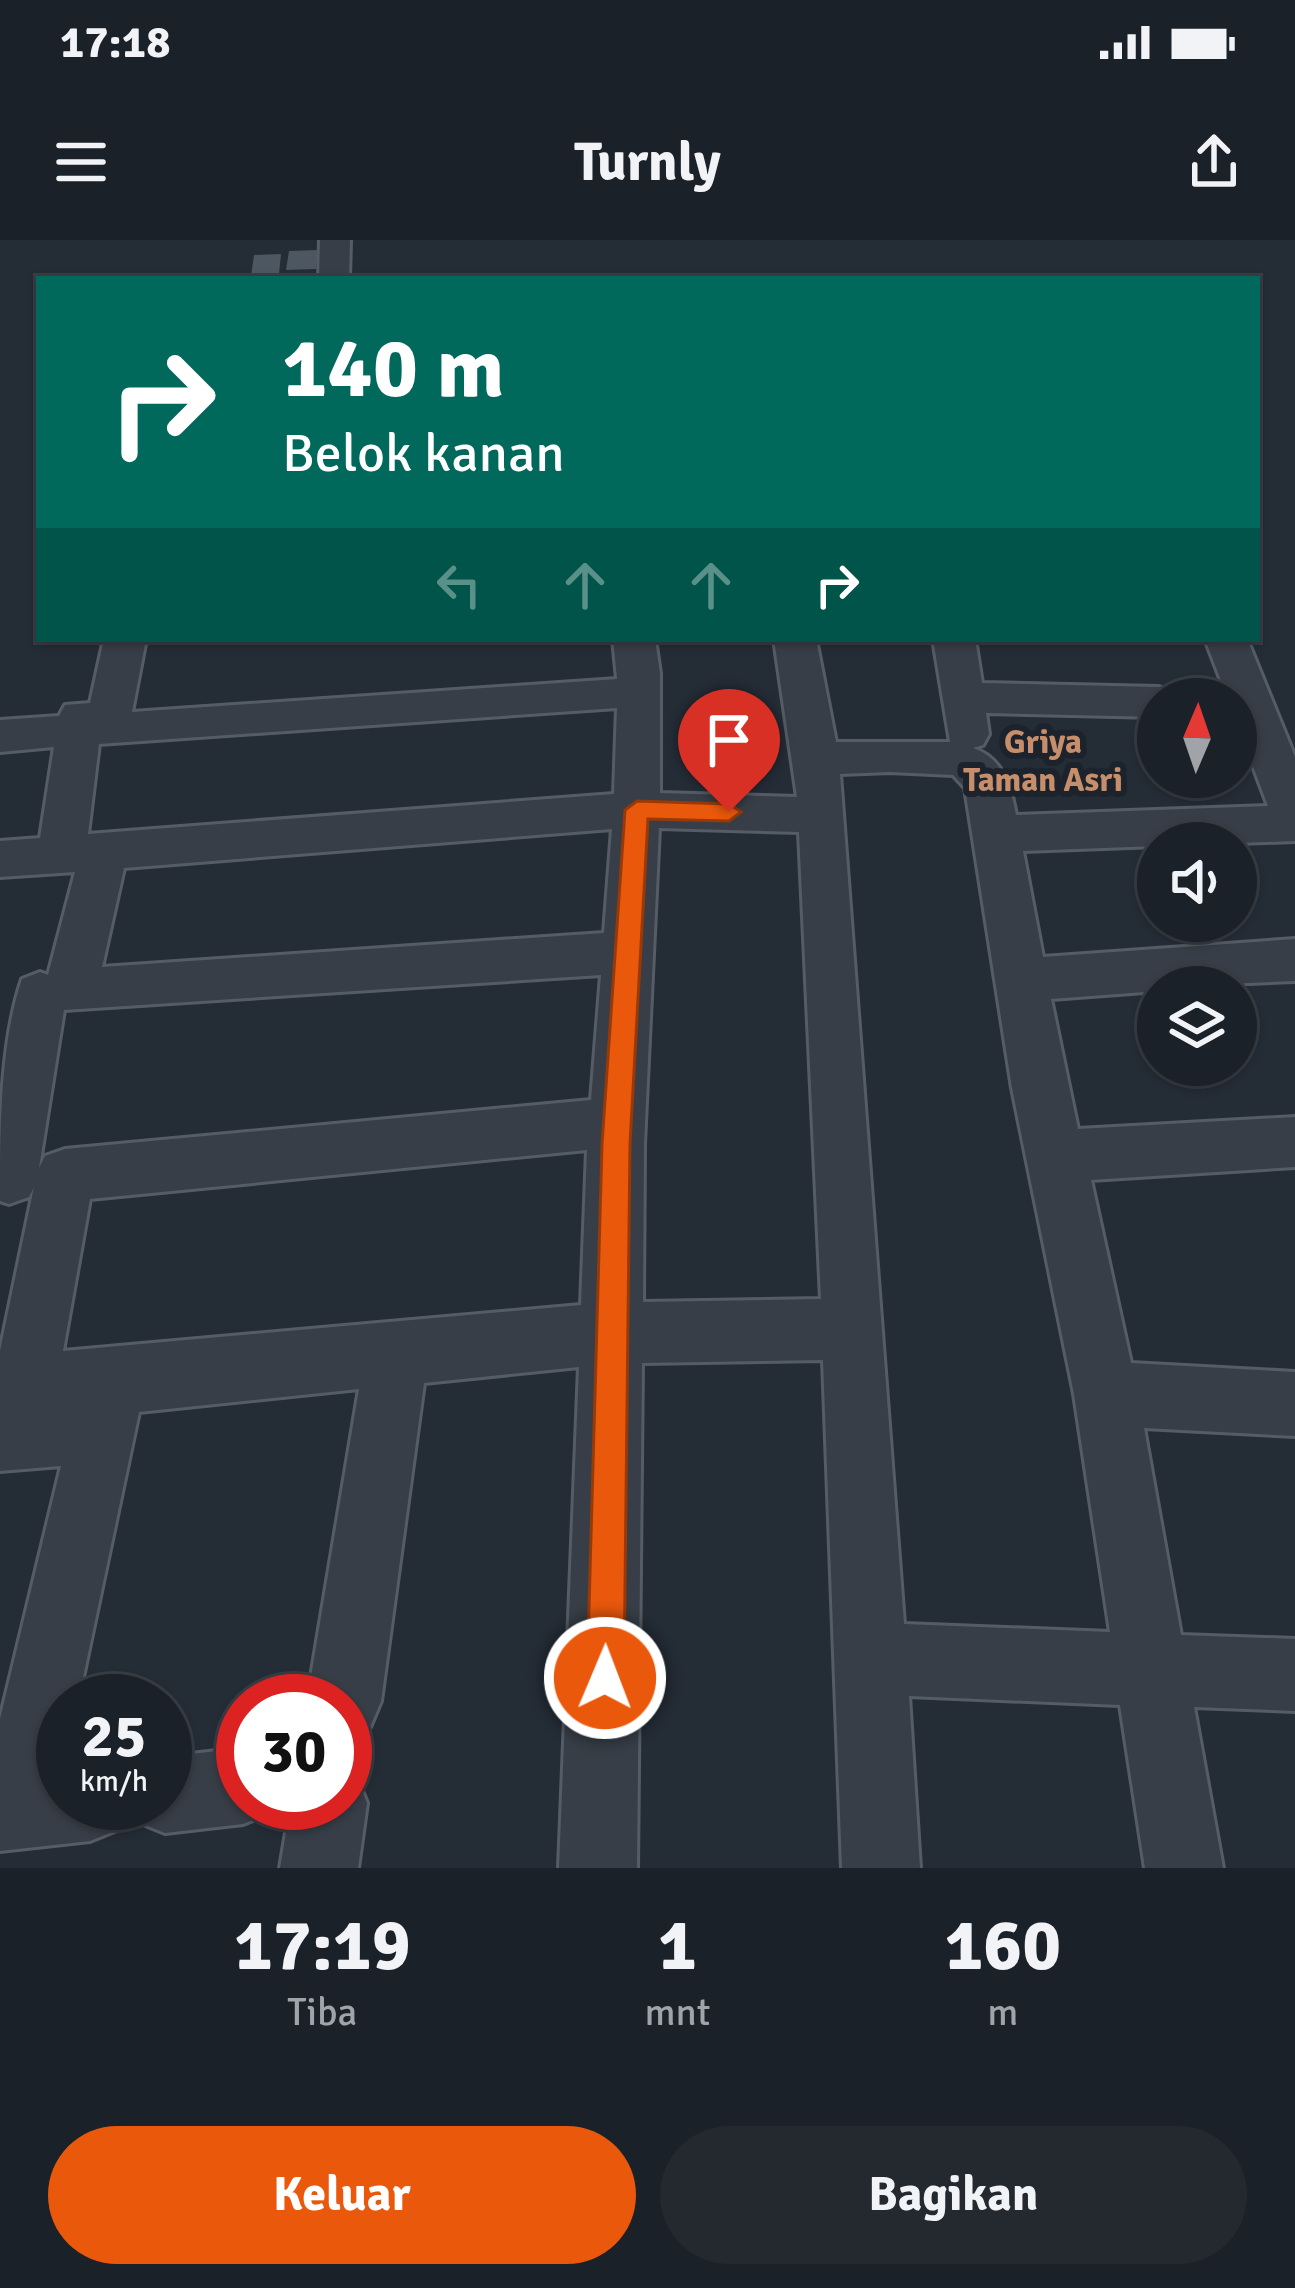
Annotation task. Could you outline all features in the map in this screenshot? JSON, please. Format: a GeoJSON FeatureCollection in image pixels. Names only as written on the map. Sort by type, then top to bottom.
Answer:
{"type":"FeatureCollection","features":[{"type":"Feature","properties":{"kind":"street"},"geometry":{"type":"LineString","coordinates":[[334,240],[334,276]]}},
{"type":"Feature","properties":{"kind":"street"},"geometry":{"type":"LineString","coordinates":[[124,642],[96,722],[82,853],[37,995],[8,1403],[109,1405],[396,1354],[612,1333],[854,1329]]}},
{"type":"Feature","properties":{"kind":"street"},"geometry":{"type":"LineString","coordinates":[[797,642],[812,712],[818,787],[854,1329],[881,1868]]}},
{"type":"Feature","properties":{"kind":"street"},"geometry":{"type":"LineString","coordinates":[[954,642],[972,766],[988,788],[1106,1394],[1184,1868]]}},
{"type":"Feature","properties":{"kind":"street"},"geometry":{"type":"LineString","coordinates":[[1227,642],[1236,678]]}},
{"type":"Feature","properties":{"kind":"street"},"geometry":{"type":"LineString","coordinates":[[0,736],[636,665],[637,810],[617,1122],[598,1868]]}},
{"type":"Feature","properties":{"kind":"street"},"geometry":{"type":"LineString","coordinates":[[962,698],[1137,702]]}},
{"type":"Feature","properties":{"kind":"street"},"geometry":{"type":"LineString","coordinates":[[1257,703],[1295,700]]}},
{"type":"Feature","properties":{"kind":"street"},"geometry":{"type":"LineString","coordinates":[[0,722],[96,722]]}},
{"type":"Feature","properties":{"kind":"street"},"geometry":{"type":"LineString","coordinates":[[996,834],[1295,819],[1257,735]]}},
{"type":"Feature","properties":{"kind":"street"},"geometry":{"type":"LineString","coordinates":[[0,860],[637,810],[818,787],[939,759],[972,766]]}},
{"type":"Feature","properties":{"kind":"street"},"geometry":{"type":"LineString","coordinates":[[37,995],[628,952]]}},
{"type":"Feature","properties":{"kind":"street"},"geometry":{"type":"LineString","coordinates":[[1022,980],[1295,960]]}},
{"type":"Feature","properties":{"kind":"street"},"geometry":{"type":"LineString","coordinates":[[24,1177],[617,1122]]}},
{"type":"Feature","properties":{"kind":"street"},"geometry":{"type":"LineString","coordinates":[[1057,1156],[1295,1142]]}},
{"type":"Feature","properties":{"kind":"street"},"geometry":{"type":"LineString","coordinates":[[348,1674],[396,1354]]}},
{"type":"Feature","properties":{"kind":"street"},"geometry":{"type":"LineString","coordinates":[[1106,1394],[1295,1404]]}},
{"type":"Feature","properties":{"kind":"street"},"geometry":{"type":"LineString","coordinates":[[8,1812],[109,1405]]}},
{"type":"Feature","properties":{"kind":"street"},"geometry":{"type":"LineString","coordinates":[[871,1659],[1295,1675]]}},
{"type":"Feature","properties":{"kind":"street"},"geometry":{"type":"LineString","coordinates":[[319,1868],[324,1830]]}},
{"type":"Feature","properties":{"kind":"building"},"geometry":{"type":"Polygon","coordinates":[[[319,250],[316,269],[286,270],[289,251],[319,250]]]}},
{"type":"Feature","properties":{"kind":"building"},"geometry":{"type":"Polygon","coordinates":[[[281,254],[279,274],[251,276],[254,255],[281,254]]]}},
{"type":"Feature","properties":{"kind":"district","name":"Griya Taman Asri"},"geometry":{"type":"Point","coordinates":[1043,761]}},
{"type":"Feature","properties":{"kind":"route"},"geometry":{"type":"LineString","coordinates":[[605,1678],[616,1144],[637,810],[729,812]]}}]}
